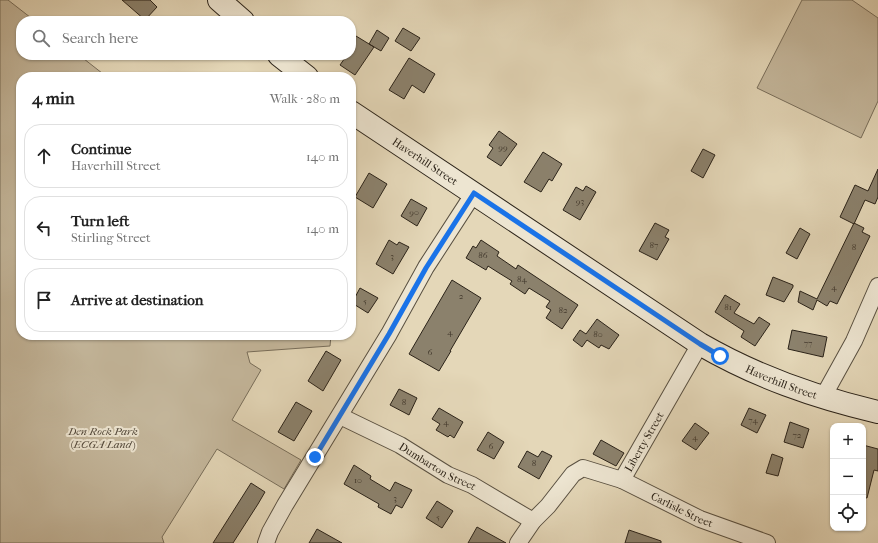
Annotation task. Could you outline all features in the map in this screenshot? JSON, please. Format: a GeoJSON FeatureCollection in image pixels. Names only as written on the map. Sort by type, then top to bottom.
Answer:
{"type":"FeatureCollection","features":[{"type":"Feature","properties":{"kind":"main road"},"geometry":{"type":"LineString","coordinates":[[219,0],[237,16]]}},
{"type":"Feature","properties":{"kind":"main road"},"geometry":{"type":"LineString","coordinates":[[285,60],[301,72]]}},
{"type":"Feature","properties":{"kind":"main road","name":"Haverhill Street"},"geometry":{"type":"LineString","coordinates":[[356,115],[700,344],[743,368],[797,389],[878,412]]}},
{"type":"Feature","properties":{"kind":"street"},"geometry":{"type":"LineString","coordinates":[[266,543],[281,512],[340,416],[426,268],[474,193]]}},
{"type":"Feature","properties":{"kind":"street"},"geometry":{"type":"LineString","coordinates":[[823,397],[854,341],[878,286]]}},
{"type":"Feature","properties":{"kind":"street","name":"Liberty Street"},"geometry":{"type":"LineString","coordinates":[[518,543],[533,521],[548,506],[573,474],[584,468],[622,480],[700,344]]}},
{"type":"Feature","properties":{"kind":"street","name":"Dumbarton Street"},"geometry":{"type":"LineString","coordinates":[[340,416],[400,445],[448,475],[472,485],[533,521]]}},
{"type":"Feature","properties":{"kind":"street","name":"Carlisle Street"},"geometry":{"type":"LineString","coordinates":[[622,480],[700,519],[767,543]]}},
{"type":"Feature","properties":{"kind":"green space","name":"Den Rock Park (ECGA Land)"},"geometry":{"type":"Polygon","coordinates":[[[0,0],[8,0],[29,16],[16,16],[16,60],[85,60],[101,72],[16,72],[16,340],[331,340],[330,346],[247,352],[250,363],[261,370],[232,420],[301,460],[284,489],[217,449],[162,537],[164,543],[0,543],[0,0]]]}},
{"type":"Feature","properties":{"kind":"green space"},"geometry":{"type":"Polygon","coordinates":[[[802,0],[852,0],[878,18],[878,101],[861,138],[757,88],[802,0]]]}},
{"type":"Feature","properties":{"kind":"building"},"geometry":{"type":"Polygon","coordinates":[[[122,0],[150,0],[157,7],[149,16],[140,16],[122,0]]]}},
{"type":"Feature","properties":{"kind":"building"},"geometry":{"type":"Polygon","coordinates":[[[403,28],[420,38],[411,51],[395,41],[403,28]]]}},
{"type":"Feature","properties":{"kind":"building"},"geometry":{"type":"Polygon","coordinates":[[[377,30],[389,38],[381,51],[369,44],[377,30]]]}},
{"type":"Feature","properties":{"kind":"building"},"geometry":{"type":"Polygon","coordinates":[[[356,36],[374,47],[356,74],[356,72],[350,72],[340,65],[344,60],[356,60],[356,36]]]}},
{"type":"Feature","properties":{"kind":"building"},"geometry":{"type":"Polygon","coordinates":[[[409,58],[435,74],[424,93],[412,85],[404,99],[389,90],[409,58]]]}},
{"type":"Feature","properties":{"kind":"building"},"geometry":{"type":"Polygon","coordinates":[[[499,131],[517,144],[501,166],[487,157],[493,148],[489,145],[499,131]]]}},
{"type":"Feature","properties":{"kind":"building"},"geometry":{"type":"Polygon","coordinates":[[[703,149],[715,155],[703,178],[691,171],[703,149]]]}},
{"type":"Feature","properties":{"kind":"building"},"geometry":{"type":"Polygon","coordinates":[[[543,152],[562,164],[552,181],[549,179],[541,192],[524,182],[543,152]]]}},
{"type":"Feature","properties":{"kind":"building"},"geometry":{"type":"Polygon","coordinates":[[[878,169],[878,197],[875,204],[865,200],[854,224],[840,217],[855,185],[868,191],[878,169]]]}},
{"type":"Feature","properties":{"kind":"building"},"geometry":{"type":"Polygon","coordinates":[[[369,173],[387,184],[373,208],[356,198],[369,173]]]}},
{"type":"Feature","properties":{"kind":"building"},"geometry":{"type":"Polygon","coordinates":[[[586,186],[596,192],[580,220],[563,210],[576,187],[583,191],[586,186]]]}},
{"type":"Feature","properties":{"kind":"building"},"geometry":{"type":"Polygon","coordinates":[[[411,199],[427,208],[417,226],[401,216],[411,199]]]}},
{"type":"Feature","properties":{"kind":"building"},"geometry":{"type":"Polygon","coordinates":[[[655,223],[669,230],[665,237],[669,239],[657,260],[639,251],[655,223]]]}},
{"type":"Feature","properties":{"kind":"building"},"geometry":{"type":"Polygon","coordinates":[[[854,223],[864,228],[862,232],[870,236],[837,304],[830,301],[827,306],[817,300],[813,310],[798,302],[800,291],[817,299],[854,223]]]}},
{"type":"Feature","properties":{"kind":"building"},"geometry":{"type":"Polygon","coordinates":[[[800,228],[810,234],[797,259],[786,253],[800,228]]]}},
{"type":"Feature","properties":{"kind":"building"},"geometry":{"type":"Polygon","coordinates":[[[389,240],[397,245],[399,242],[409,247],[393,274],[376,264],[389,240]]]}},
{"type":"Feature","properties":{"kind":"building"},"geometry":{"type":"Polygon","coordinates":[[[481,240],[499,252],[497,256],[516,269],[518,265],[578,305],[562,329],[546,318],[551,310],[546,307],[550,301],[529,288],[525,294],[510,284],[512,281],[488,266],[486,270],[466,258],[473,246],[476,248],[481,240]]]}},
{"type":"Feature","properties":{"kind":"building"},"geometry":{"type":"Polygon","coordinates":[[[773,277],[793,285],[784,302],[766,295],[773,277]]]}},
{"type":"Feature","properties":{"kind":"building"},"geometry":{"type":"Polygon","coordinates":[[[452,280],[481,298],[439,371],[409,354],[452,280]]]}},
{"type":"Feature","properties":{"kind":"building"},"geometry":{"type":"Polygon","coordinates":[[[360,288],[378,298],[368,313],[356,306],[356,296],[360,288]]]}},
{"type":"Feature","properties":{"kind":"building"},"geometry":{"type":"Polygon","coordinates":[[[725,295],[740,304],[734,313],[754,324],[759,317],[770,324],[755,346],[741,337],[744,331],[715,312],[725,295]]]}},
{"type":"Feature","properties":{"kind":"building"},"geometry":{"type":"Polygon","coordinates":[[[597,319],[619,335],[609,349],[601,345],[599,348],[587,340],[582,347],[573,340],[580,330],[586,334],[597,319]]]}},
{"type":"Feature","properties":{"kind":"building"},"geometry":{"type":"Polygon","coordinates":[[[792,330],[827,337],[823,357],[788,349],[792,330]]]}},
{"type":"Feature","properties":{"kind":"building"},"geometry":{"type":"Polygon","coordinates":[[[326,351],[341,360],[323,391],[308,381],[326,351]]]}},
{"type":"Feature","properties":{"kind":"building"},"geometry":{"type":"Polygon","coordinates":[[[399,389],[417,398],[409,415],[390,405],[399,389]]]}},
{"type":"Feature","properties":{"kind":"building"},"geometry":{"type":"Polygon","coordinates":[[[296,402],[312,411],[294,441],[278,432],[296,402]]]}},
{"type":"Feature","properties":{"kind":"building"},"geometry":{"type":"Polygon","coordinates":[[[439,408],[463,422],[454,438],[450,435],[448,437],[436,430],[440,424],[432,419],[439,408]]]}},
{"type":"Feature","properties":{"kind":"building"},"geometry":{"type":"Polygon","coordinates":[[[749,408],[766,415],[757,433],[741,425],[749,408]]]}},
{"type":"Feature","properties":{"kind":"building"},"geometry":{"type":"Polygon","coordinates":[[[790,422],[809,429],[803,448],[784,442],[790,422]]]}},
{"type":"Feature","properties":{"kind":"building"},"geometry":{"type":"Polygon","coordinates":[[[695,423],[709,433],[696,450],[682,441],[695,423]]]}},
{"type":"Feature","properties":{"kind":"building"},"geometry":{"type":"Polygon","coordinates":[[[488,432],[504,442],[494,459],[477,450],[488,432]]]}},
{"type":"Feature","properties":{"kind":"building"},"geometry":{"type":"Polygon","coordinates":[[[601,440],[624,453],[616,466],[593,454],[601,440]]]}},
{"type":"Feature","properties":{"kind":"building"},"geometry":{"type":"Polygon","coordinates":[[[866,446],[878,449],[878,471],[874,470],[867,498],[866,446]]]}},
{"type":"Feature","properties":{"kind":"building"},"geometry":{"type":"Polygon","coordinates":[[[527,451],[538,457],[542,451],[552,456],[539,479],[518,467],[527,451]]]}},
{"type":"Feature","properties":{"kind":"building"},"geometry":{"type":"Polygon","coordinates":[[[772,454],[783,458],[778,476],[766,473],[772,454]]]}},
{"type":"Feature","properties":{"kind":"building"},"geometry":{"type":"Polygon","coordinates":[[[354,465],[371,476],[370,479],[390,491],[395,482],[412,490],[402,508],[396,505],[391,514],[378,507],[379,504],[344,484],[354,465]]]}},
{"type":"Feature","properties":{"kind":"building"},"geometry":{"type":"Polygon","coordinates":[[[251,483],[265,492],[258,504],[233,543],[213,543],[251,483]]]}},
{"type":"Feature","properties":{"kind":"building"},"geometry":{"type":"Polygon","coordinates":[[[437,501],[453,511],[442,528],[426,518],[437,501]]]}},
{"type":"Feature","properties":{"kind":"building"},"geometry":{"type":"Polygon","coordinates":[[[477,527],[506,543],[468,543],[477,527]]]}},
{"type":"Feature","properties":{"kind":"building"},"geometry":{"type":"Polygon","coordinates":[[[317,529],[342,543],[309,543],[317,529]]]}},
{"type":"Feature","properties":{"kind":"building"},"geometry":{"type":"Polygon","coordinates":[[[629,530],[661,541],[661,543],[625,543],[629,530]]]}},
{"type":"Feature","properties":{"kind":"route"},"geometry":{"type":"LineString","coordinates":[[315,457],[389,334],[426,268],[474,193],[720,356]]}}]}
